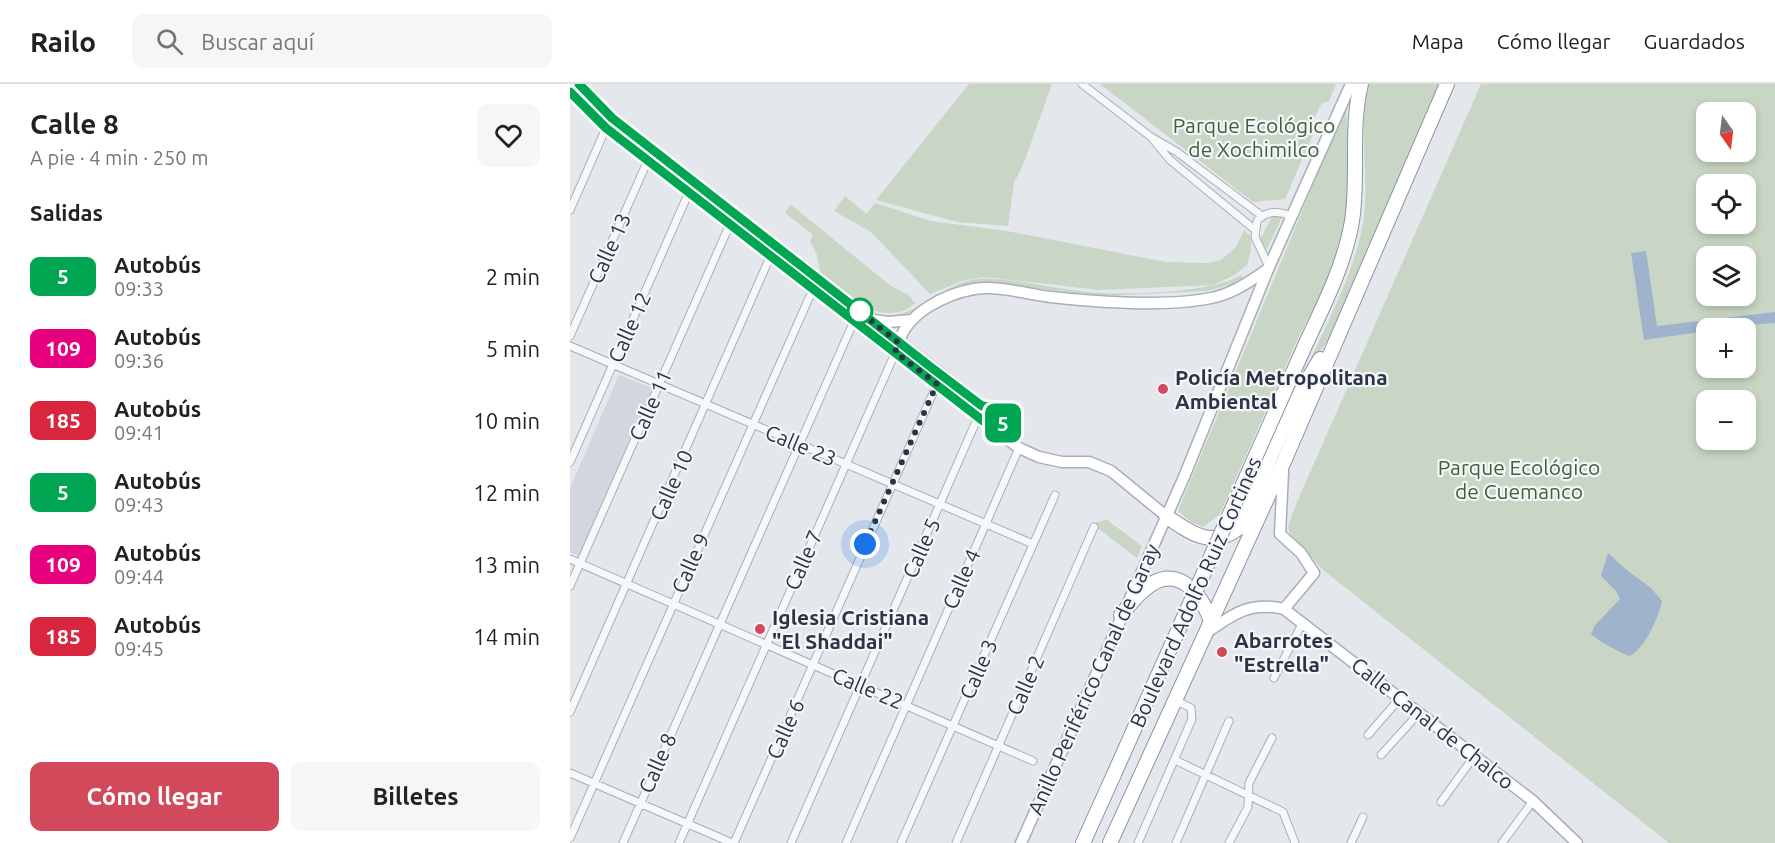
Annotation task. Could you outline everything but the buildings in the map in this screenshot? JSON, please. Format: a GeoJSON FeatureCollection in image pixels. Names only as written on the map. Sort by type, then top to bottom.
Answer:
{"type":"FeatureCollection","features":[{"type":"Feature","properties":{"kind":"highway","name":"Boulevard Adolfo Ruiz Cortines"},"geometry":{"type":"LineString","coordinates":[[1083,843],[1332,287],[1353,220],[1356,103],[1361,84]]}},
{"type":"Feature","properties":{"kind":"highway","name":"Boulevard Adolfo Ruiz Cortines"},"geometry":{"type":"LineString","coordinates":[[1285,459],[1447,84]]}},
{"type":"Feature","properties":{"kind":"highway"},"geometry":{"type":"LineString","coordinates":[[1166,516],[1190,534],[1202,538],[1216,539],[1231,535],[1239,528],[1295,400],[1345,317]]}},
{"type":"Feature","properties":{"kind":"highway"},"geometry":{"type":"LineString","coordinates":[[1110,843],[1285,459]]}},
{"type":"Feature","properties":{"kind":"highway"},"geometry":{"type":"LineString","coordinates":[[1121,615],[1144,590],[1166,579],[1189,585],[1203,601],[1208,627]]}},
{"type":"Feature","properties":{"kind":"main road"},"geometry":{"type":"LineString","coordinates":[[579,84],[612,118],[871,320],[937,384],[1019,448],[1039,457],[1062,462],[1089,462],[1111,471],[1166,516],[1269,268],[1351,84]]}},
{"type":"Feature","properties":{"kind":"main road"},"geometry":{"type":"LineString","coordinates":[[570,92],[606,128],[854,321],[897,347],[982,406],[1000,408],[1004,420],[1000,426],[993,428]]}},
{"type":"Feature","properties":{"kind":"main road"},"geometry":{"type":"LineString","coordinates":[[871,320],[888,322],[915,317],[945,299],[962,292],[989,289],[1082,300],[1200,300],[1233,291],[1269,268]]}},
{"type":"Feature","properties":{"kind":"main road"},"geometry":{"type":"LineString","coordinates":[[897,347],[915,317]]}},
{"type":"Feature","properties":{"kind":"main road"},"geometry":{"type":"LineString","coordinates":[[1208,627],[1253,607],[1288,606],[1314,573],[1301,553],[1280,534],[1281,488],[1285,459]]}},
{"type":"Feature","properties":{"kind":"main road","name":"Anillo Periférico Canal de Garay"},"geometry":{"type":"LineString","coordinates":[[1021,843],[1166,516]]}},
{"type":"Feature","properties":{"kind":"main road","name":"Calle Canal de Chalco"},"geometry":{"type":"LineString","coordinates":[[1288,606],[1302,622],[1533,801],[1577,843]]}},
{"type":"Feature","properties":{"kind":"street"},"geometry":{"type":"LineString","coordinates":[[1082,84],[1151,137],[1177,152],[1262,216]]}},
{"type":"Feature","properties":{"kind":"street"},"geometry":{"type":"LineString","coordinates":[[570,210],[606,128]]}},
{"type":"Feature","properties":{"kind":"street"},"geometry":{"type":"LineString","coordinates":[[1151,137],[1170,160],[1217,196],[1254,229],[1258,245],[1269,268]]}},
{"type":"Feature","properties":{"kind":"street","name":"Calle 13"},"geometry":{"type":"LineString","coordinates":[[570,336],[648,160]]}},
{"type":"Feature","properties":{"kind":"street"},"geometry":{"type":"LineString","coordinates":[[1217,196],[1223,187]]}},
{"type":"Feature","properties":{"kind":"street","name":"Calle 12"},"geometry":{"type":"LineString","coordinates":[[570,462],[689,192]]}},
{"type":"Feature","properties":{"kind":"street"},"geometry":{"type":"LineString","coordinates":[[1254,229],[1262,216],[1280,212],[1292,216]]}},
{"type":"Feature","properties":{"kind":"street","name":"Calle 11"},"geometry":{"type":"LineString","coordinates":[[570,586],[729,224]]}},
{"type":"Feature","properties":{"kind":"street","name":"Calle 10"},"geometry":{"type":"LineString","coordinates":[[570,712],[770,257]]}},
{"type":"Feature","properties":{"kind":"street","name":"Calle 9"},"geometry":{"type":"LineString","coordinates":[[570,838],[813,289]]}},
{"type":"Feature","properties":{"kind":"street","name":"Calle 8"},"geometry":{"type":"LineString","coordinates":[[623,843],[718,623],[854,321]]}},
{"type":"Feature","properties":{"kind":"street","name":"Calle 23"},"geometry":{"type":"LineString","coordinates":[[570,346],[1033,544]]}},
{"type":"Feature","properties":{"kind":"street","name":"Calle 7"},"geometry":{"type":"LineString","coordinates":[[679,843],[897,347]]}},
{"type":"Feature","properties":{"kind":"street","name":"Calle 6"},"geometry":{"type":"LineString","coordinates":[[733,843],[937,384]]}},
{"type":"Feature","properties":{"kind":"street","name":"Calle 5"},"geometry":{"type":"LineString","coordinates":[[791,843],[978,417]]}},
{"type":"Feature","properties":{"kind":"street","name":"Calle 4"},"geometry":{"type":"LineString","coordinates":[[846,843],[1019,448]]}},
{"type":"Feature","properties":{"kind":"street","name":"Calle 3"},"geometry":{"type":"LineString","coordinates":[[901,843],[1054,495]]}},
{"type":"Feature","properties":{"kind":"street","name":"Calle 2"},"geometry":{"type":"LineString","coordinates":[[956,843],[1094,527]]}},
{"type":"Feature","properties":{"kind":"street","name":"Calle 22"},"geometry":{"type":"LineString","coordinates":[[570,559],[1033,761]]}},
{"type":"Feature","properties":{"kind":"street"},"geometry":{"type":"LineString","coordinates":[[1274,678],[1302,622]]}},
{"type":"Feature","properties":{"kind":"street"},"geometry":{"type":"LineString","coordinates":[[1368,735],[1400,698]]}},
{"type":"Feature","properties":{"kind":"street"},"geometry":{"type":"LineString","coordinates":[[1138,843],[1175,760],[1193,712],[1191,708],[1175,700]]}},
{"type":"Feature","properties":{"kind":"street"},"geometry":{"type":"LineString","coordinates":[[1381,755],[1419,713]]}},
{"type":"Feature","properties":{"kind":"street"},"geometry":{"type":"LineString","coordinates":[[1176,843],[1229,721]]}},
{"type":"Feature","properties":{"kind":"street"},"geometry":{"type":"LineString","coordinates":[[1229,843],[1248,807],[1250,783],[1272,738]]}},
{"type":"Feature","properties":{"kind":"street"},"geometry":{"type":"LineString","coordinates":[[1441,802],[1475,755]]}},
{"type":"Feature","properties":{"kind":"street"},"geometry":{"type":"LineString","coordinates":[[1175,760],[1249,794],[1284,814],[1295,843]]}},
{"type":"Feature","properties":{"kind":"street"},"geometry":{"type":"LineString","coordinates":[[570,773],[733,843]]}},
{"type":"Feature","properties":{"kind":"street"},"geometry":{"type":"LineString","coordinates":[[1502,843],[1533,801]]}},
{"type":"Feature","properties":{"kind":"street"},"geometry":{"type":"LineString","coordinates":[[1351,843],[1363,817]]}},
{"type":"Feature","properties":{"kind":"shaded area"},"geometry":{"type":"Polygon","coordinates":[[[619,375],[652,388],[579,556],[570,552],[570,488],[619,375]]]}},
{"type":"Feature","properties":{"kind":"green space"},"geometry":{"type":"Polygon","coordinates":[[[969,84],[1052,84],[1023,165],[1014,183],[1008,226],[957,222],[876,200],[969,84]]]}},
{"type":"Feature","properties":{"kind":"green space","name":"Parque Ecológico de Xochimilco"},"geometry":{"type":"Polygon","coordinates":[[[1100,84],[1336,84],[1329,101],[1322,103],[1311,124],[1315,130],[1285,199],[1253,202],[1100,84]]]}},
{"type":"Feature","properties":{"kind":"green space"},"geometry":{"type":"Polygon","coordinates":[[[1369,84],[1440,84],[1329,338],[1300,383],[1338,301],[1360,237],[1365,200],[1364,117],[1369,84]]]}},
{"type":"Feature","properties":{"kind":"green space","name":"Parque Ecológico de Cuemanco"},"geometry":{"type":"Polygon","coordinates":[[[1481,84],[1775,84],[1775,843],[1669,843],[1323,570],[1289,532],[1288,526],[1481,84]]]}},
{"type":"Feature","properties":{"kind":"green space"},"geometry":{"type":"Polygon","coordinates":[[[1346,105],[1350,173],[1345,234],[1328,281],[1299,336],[1220,514],[1203,527],[1191,522],[1178,511],[1346,105]]]}},
{"type":"Feature","properties":{"kind":"green space"},"geometry":{"type":"Polygon","coordinates":[[[845,196],[866,214],[875,203],[931,221],[1007,231],[1166,262],[1208,263],[1221,260],[1236,247],[1244,230],[1251,237],[1251,249],[1247,265],[1233,276],[1213,285],[1099,290],[984,277],[962,281],[930,294],[871,232],[834,211],[845,196]]]}},
{"type":"Feature","properties":{"kind":"green space"},"geometry":{"type":"Polygon","coordinates":[[[790,204],[891,286],[909,295],[915,304],[902,311],[889,313],[876,311],[852,299],[820,272],[817,255],[810,241],[813,235],[785,213],[790,204]]]}},
{"type":"Feature","properties":{"kind":"green space"},"geometry":{"type":"Polygon","coordinates":[[[1273,215],[1282,217],[1265,253],[1260,240],[1273,215]]]}},
{"type":"Feature","properties":{"kind":"green space"},"geometry":{"type":"Polygon","coordinates":[[[1241,275],[1243,278],[1229,285],[1207,291],[1103,296],[980,282],[955,288],[904,316],[885,316],[910,311],[954,286],[978,279],[1016,281],[1095,293],[1138,293],[1186,290],[1227,281],[1241,275]]]}},
{"type":"Feature","properties":{"kind":"green space"},"geometry":{"type":"Polygon","coordinates":[[[1107,520],[1142,546],[1137,558],[1091,523],[1107,520]]]}},
{"type":"Feature","properties":{"kind":"water"},"geometry":{"type":"Polygon","coordinates":[[[1646,251],[1657,326],[1696,321],[1696,333],[1644,340],[1631,253],[1646,251]]]}},
{"type":"Feature","properties":{"kind":"water"},"geometry":{"type":"Polygon","coordinates":[[[1775,312],[1775,323],[1756,324],[1756,318],[1724,318],[1775,312]]]}},
{"type":"Feature","properties":{"kind":"water"},"geometry":{"type":"Polygon","coordinates":[[[1608,553],[1651,588],[1662,601],[1650,632],[1636,652],[1630,656],[1591,634],[1595,625],[1620,599],[1616,591],[1601,576],[1608,553]]]}},
{"type":"Feature","properties":{"kind":"bus line","name":"5"},"geometry":{"type":"LineString","coordinates":[[570,92],[606,128],[978,417],[993,428],[1003,423],[1005,415],[1000,408],[982,406],[899,343],[656,150],[612,118],[579,84]]}},
{"type":"Feature","properties":{"kind":"place","name":"Policía Metropolitana Ambiental"},"geometry":{"type":"Point","coordinates":[1163,389]}},
{"type":"Feature","properties":{"kind":"place","name":"Iglesia Cristiana \"El Shaddai\""},"geometry":{"type":"Point","coordinates":[760,629]}},
{"type":"Feature","properties":{"kind":"place","name":"Abarrotes \"Estrella\""},"geometry":{"type":"Point","coordinates":[1222,652]}},
{"type":"Feature","properties":{"kind":"route"},"geometry":{"type":"LineString","coordinates":[[860,311],[853,306],[899,343],[895,352],[937,384],[865,544]]}}]}
